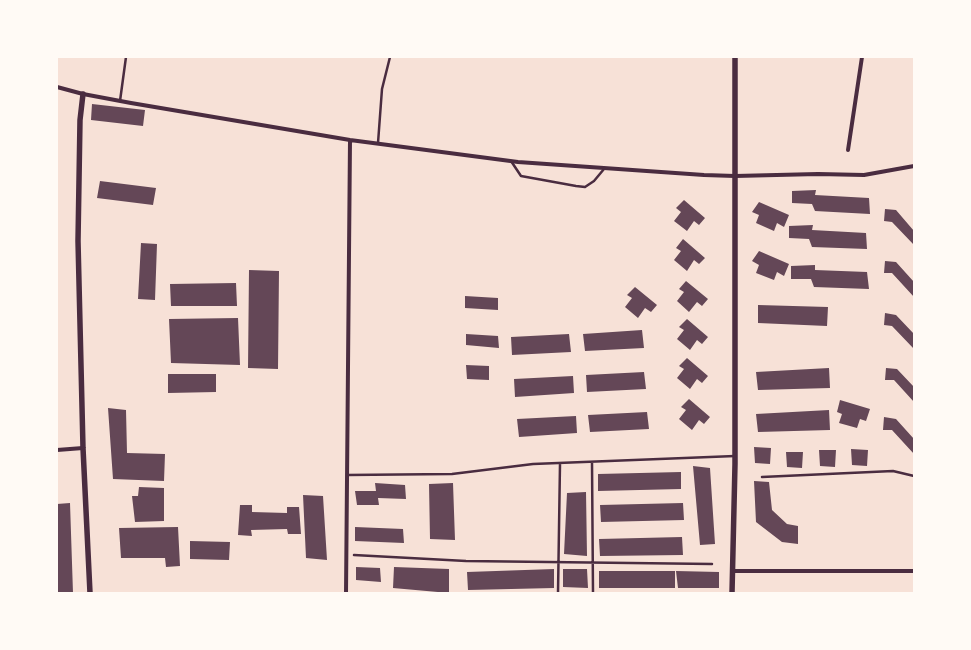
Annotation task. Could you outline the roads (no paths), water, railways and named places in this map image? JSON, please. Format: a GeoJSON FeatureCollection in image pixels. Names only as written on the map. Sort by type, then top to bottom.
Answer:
{"type":"FeatureCollection","features":[{"type":"Feature","properties":{"kind":"street"},"geometry":{"type":"LineString","coordinates":[[732,593],[735,456],[735,57]]}},
{"type":"Feature","properties":{"kind":"street"},"geometry":{"type":"LineString","coordinates":[[848,150],[862,57]]}},
{"type":"Feature","properties":{"kind":"street"},"geometry":{"type":"LineString","coordinates":[[57,87],[120,101],[350,140],[511,161],[735,176],[818,174],[864,175],[914,166]]}},
{"type":"Feature","properties":{"kind":"street"},"geometry":{"type":"LineString","coordinates":[[83,94],[80,120],[78,233],[83,448],[90,593]]}},
{"type":"Feature","properties":{"kind":"street"},"geometry":{"type":"LineString","coordinates":[[346,593],[350,140]]}},
{"type":"Feature","properties":{"kind":"street"},"geometry":{"type":"LineString","coordinates":[[57,450],[83,448]]}},
{"type":"Feature","properties":{"kind":"street"},"geometry":{"type":"LineString","coordinates":[[733,571],[914,571]]}},
{"type":"Feature","properties":{"kind":"lane"},"geometry":{"type":"LineString","coordinates":[[120,101],[126,57]]}},
{"type":"Feature","properties":{"kind":"lane"},"geometry":{"type":"LineString","coordinates":[[378,143],[382,89],[390,57]]}},
{"type":"Feature","properties":{"kind":"lane"},"geometry":{"type":"LineString","coordinates":[[511,161],[521,176],[586,187],[594,181],[604,168]]}},
{"type":"Feature","properties":{"kind":"lane"},"geometry":{"type":"LineString","coordinates":[[347,475],[452,474],[532,464],[735,456]]}},
{"type":"Feature","properties":{"kind":"lane"},"geometry":{"type":"LineString","coordinates":[[592,462],[594,563],[593,593]]}},
{"type":"Feature","properties":{"kind":"lane"},"geometry":{"type":"LineString","coordinates":[[558,593],[560,464]]}},
{"type":"Feature","properties":{"kind":"lane"},"geometry":{"type":"LineString","coordinates":[[762,477],[893,471],[914,476]]}},
{"type":"Feature","properties":{"kind":"lane"},"geometry":{"type":"LineString","coordinates":[[354,555],[466,561],[712,564]]}}]}
